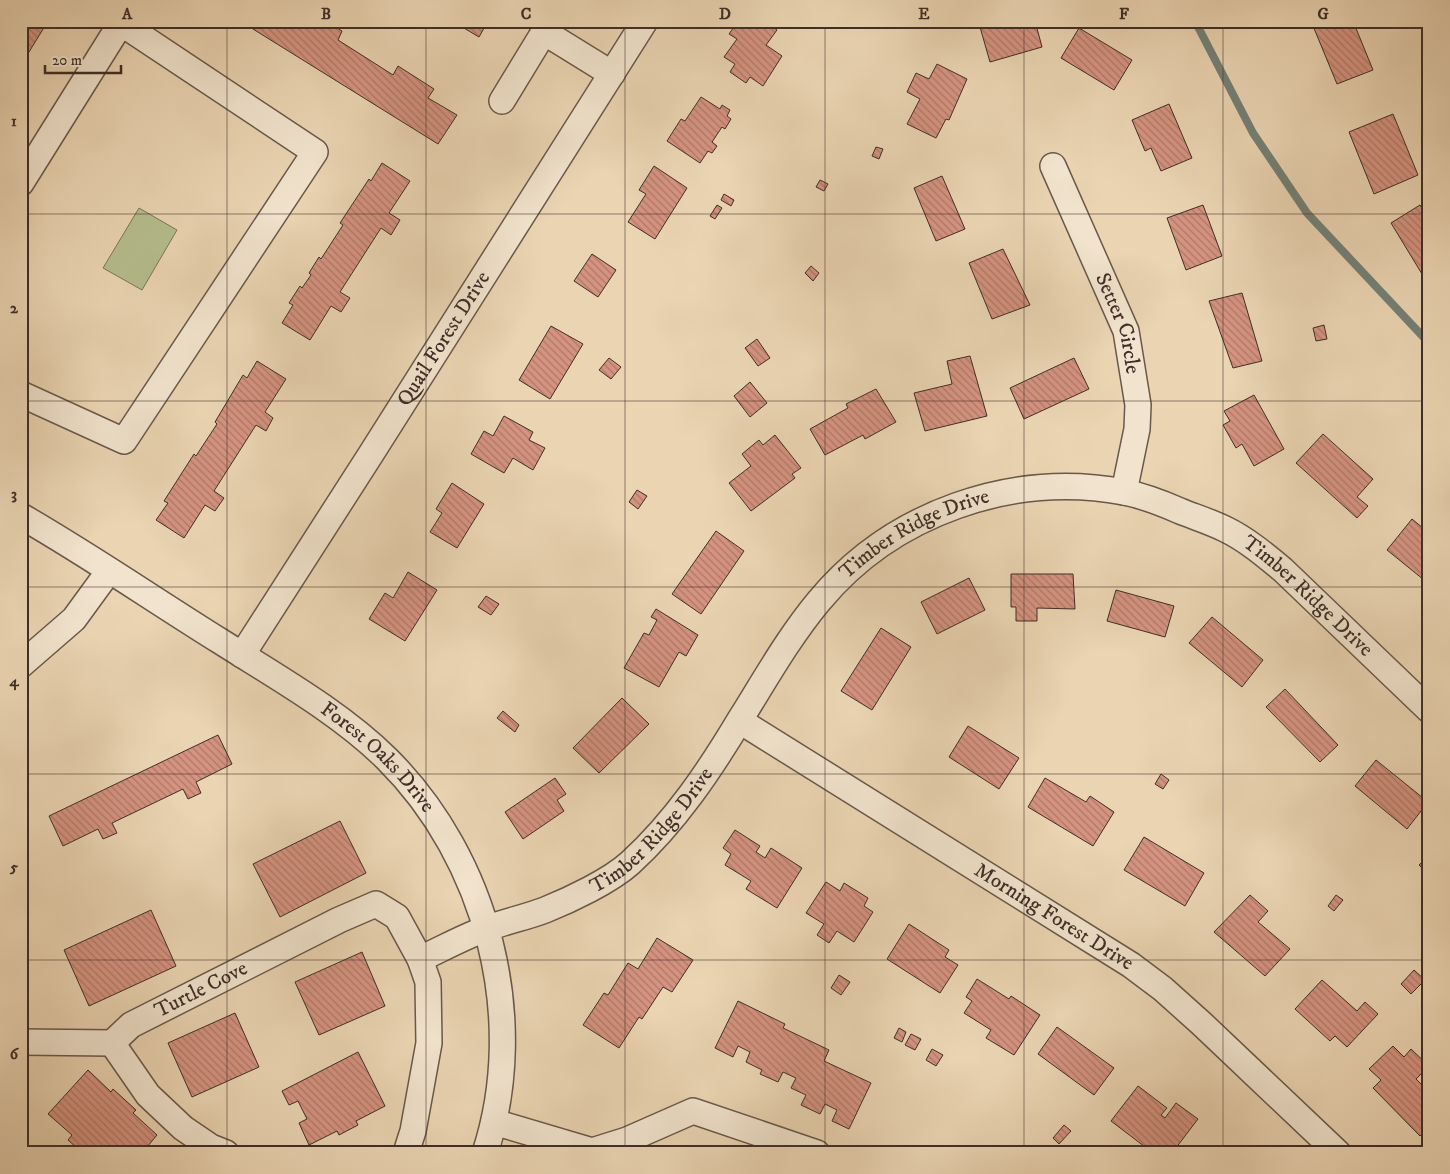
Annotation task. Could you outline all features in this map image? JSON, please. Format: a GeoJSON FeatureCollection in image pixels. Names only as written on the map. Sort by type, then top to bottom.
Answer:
{"type":"FeatureCollection","features":[{"type":"Feature","properties":{"kind":"street","name":"Quail Forest Drive"},"geometry":{"type":"LineString","coordinates":[[242,655],[645,21]]}},
{"type":"Feature","properties":{"kind":"street"},"geometry":{"type":"LineString","coordinates":[[21,183],[121,23],[315,152],[124,441],[23,399]]}},
{"type":"Feature","properties":{"kind":"street"},"geometry":{"type":"LineString","coordinates":[[502,101],[548,27],[612,74]]}},
{"type":"Feature","properties":{"kind":"street","name":"Setter Circle"},"geometry":{"type":"LineString","coordinates":[[1053,166],[1126,331],[1138,405],[1137,429],[1124,492]]}},
{"type":"Feature","properties":{"kind":"street","name":"Timber Ridge Drive"},"geometry":{"type":"LineString","coordinates":[[487,928],[546,910],[595,886],[627,866],[665,829],[691,794],[740,721],[781,653],[819,601],[851,567],[891,537],[920,520],[964,502],[1028,488],[1070,486],[1124,492],[1150,499],[1228,530],[1283,570],[1429,710]]}},
{"type":"Feature","properties":{"kind":"street","name":"Forest Oaks Drive"},"geometry":{"type":"LineString","coordinates":[[21,516],[312,701],[363,736],[408,781],[447,836],[467,876],[487,928],[498,982],[502,1055],[494,1122],[485,1153]]}},
{"type":"Feature","properties":{"kind":"street"},"geometry":{"type":"LineString","coordinates":[[21,665],[74,619],[109,571]]}},
{"type":"Feature","properties":{"kind":"street","name":"Morning Forest Drive"},"geometry":{"type":"LineString","coordinates":[[740,721],[1131,965],[1163,989],[1202,1024],[1338,1153]]}},
{"type":"Feature","properties":{"kind":"street","name":"Turtle Cove"},"geometry":{"type":"LineString","coordinates":[[112,1042],[130,1025],[340,920],[376,904],[397,917],[420,959],[428,982],[429,1043],[413,1131],[406,1153]]}},
{"type":"Feature","properties":{"kind":"street"},"geometry":{"type":"LineString","coordinates":[[420,959],[487,928]]}},
{"type":"Feature","properties":{"kind":"street"},"geometry":{"type":"LineString","coordinates":[[21,1042],[112,1042],[148,1095],[183,1128],[211,1147],[226,1153]]}},
{"type":"Feature","properties":{"kind":"street"},"geometry":{"type":"LineString","coordinates":[[494,1122],[591,1152],[627,1140],[694,1111],[817,1153]]}},
{"type":"Feature","properties":{"kind":"green space"},"geometry":{"type":"Polygon","coordinates":[[[139,208],[177,230],[142,290],[103,268],[139,208]]]}},
{"type":"Feature","properties":{"kind":"building"},"geometry":{"type":"Polygon","coordinates":[[[21,21],[48,21],[21,65],[21,21]]]}},
{"type":"Feature","properties":{"kind":"building"},"geometry":{"type":"Polygon","coordinates":[[[258,21],[327,21],[342,31],[338,40],[393,75],[398,66],[434,89],[428,98],[457,115],[438,144],[253,29],[258,21]]]}},
{"type":"Feature","properties":{"kind":"building"},"geometry":{"type":"Polygon","coordinates":[[[452,21],[488,21],[479,37],[452,21]]]}},
{"type":"Feature","properties":{"kind":"building"},"geometry":{"type":"Polygon","coordinates":[[[738,21],[764,21],[777,30],[766,45],[782,56],[763,86],[750,77],[746,83],[730,72],[735,64],[724,57],[737,39],[729,34],[738,21]]]}},
{"type":"Feature","properties":{"kind":"building"},"geometry":{"type":"Polygon","coordinates":[[[998,21],[1035,21],[1042,47],[990,62],[980,27],[998,21]]]}},
{"type":"Feature","properties":{"kind":"building"},"geometry":{"type":"Polygon","coordinates":[[[1311,21],[1353,21],[1373,70],[1337,84],[1311,21]]]}},
{"type":"Feature","properties":{"kind":"building"},"geometry":{"type":"Polygon","coordinates":[[[1079,28],[1132,60],[1114,90],[1061,58],[1079,28]]]}},
{"type":"Feature","properties":{"kind":"building"},"geometry":{"type":"Polygon","coordinates":[[[937,64],[967,79],[949,120],[946,119],[936,138],[907,124],[920,99],[907,92],[916,73],[929,79],[937,64]]]}},
{"type":"Feature","properties":{"kind":"building"},"geometry":{"type":"Polygon","coordinates":[[[701,97],[720,109],[722,105],[730,110],[727,116],[731,119],[725,129],[722,127],[712,142],[717,146],[712,153],[708,151],[700,163],[667,141],[681,119],[685,121],[701,97]]]}},
{"type":"Feature","properties":{"kind":"building"},"geometry":{"type":"Polygon","coordinates":[[[1169,104],[1192,158],[1161,171],[1151,148],[1145,151],[1132,120],[1169,104]]]}},
{"type":"Feature","properties":{"kind":"building"},"geometry":{"type":"Polygon","coordinates":[[[1393,114],[1418,175],[1374,194],[1349,132],[1393,114]]]}},
{"type":"Feature","properties":{"kind":"building"},"geometry":{"type":"Polygon","coordinates":[[[876,147],[883,149],[879,159],[872,156],[876,147]]]}},
{"type":"Feature","properties":{"kind":"building"},"geometry":{"type":"Polygon","coordinates":[[[382,163],[410,181],[389,213],[400,220],[391,235],[381,228],[340,292],[350,298],[341,312],[331,306],[310,340],[282,323],[293,305],[289,303],[300,286],[302,288],[311,275],[309,273],[319,257],[321,259],[343,225],[340,223],[382,163]]]}},
{"type":"Feature","properties":{"kind":"building"},"geometry":{"type":"Polygon","coordinates":[[[654,166],[687,188],[655,239],[628,222],[646,194],[639,190],[654,166]]]}},
{"type":"Feature","properties":{"kind":"building"},"geometry":{"type":"Polygon","coordinates":[[[942,176],[965,229],[936,241],[914,188],[942,176]]]}},
{"type":"Feature","properties":{"kind":"building"},"geometry":{"type":"Polygon","coordinates":[[[820,180],[828,184],[824,191],[816,187],[820,180]]]}},
{"type":"Feature","properties":{"kind":"building"},"geometry":{"type":"Polygon","coordinates":[[[724,194],[734,200],[731,206],[721,200],[724,194]]]}},
{"type":"Feature","properties":{"kind":"building"},"geometry":{"type":"Polygon","coordinates":[[[717,205],[722,208],[715,219],[710,216],[717,205]]]}},
{"type":"Feature","properties":{"kind":"building"},"geometry":{"type":"Polygon","coordinates":[[[1203,205],[1222,256],[1186,270],[1167,218],[1203,205]]]}},
{"type":"Feature","properties":{"kind":"building"},"geometry":{"type":"Polygon","coordinates":[[[1420,205],[1429,219],[1429,270],[1422,274],[1391,223],[1420,205]]]}},
{"type":"Feature","properties":{"kind":"building"},"geometry":{"type":"Polygon","coordinates":[[[1003,249],[1030,305],[992,319],[969,263],[1003,249]]]}},
{"type":"Feature","properties":{"kind":"building"},"geometry":{"type":"Polygon","coordinates":[[[592,254],[616,270],[598,297],[574,281],[592,254]]]}},
{"type":"Feature","properties":{"kind":"building"},"geometry":{"type":"Polygon","coordinates":[[[811,266],[819,273],[813,281],[805,273],[811,266]]]}},
{"type":"Feature","properties":{"kind":"building"},"geometry":{"type":"Polygon","coordinates":[[[1242,293],[1262,361],[1233,368],[1209,301],[1242,293]]]}},
{"type":"Feature","properties":{"kind":"building"},"geometry":{"type":"Polygon","coordinates":[[[1324,325],[1327,339],[1316,341],[1313,328],[1324,325]]]}},
{"type":"Feature","properties":{"kind":"building"},"geometry":{"type":"Polygon","coordinates":[[[551,326],[583,344],[550,399],[519,380],[551,326]]]}},
{"type":"Feature","properties":{"kind":"building"},"geometry":{"type":"Polygon","coordinates":[[[757,339],[770,358],[758,366],[745,348],[757,339]]]}},
{"type":"Feature","properties":{"kind":"building"},"geometry":{"type":"Polygon","coordinates":[[[970,356],[987,416],[925,431],[914,393],[952,384],[947,361],[970,356]]]}},
{"type":"Feature","properties":{"kind":"building"},"geometry":{"type":"Polygon","coordinates":[[[609,358],[621,367],[611,379],[599,370],[609,358]]]}},
{"type":"Feature","properties":{"kind":"building"},"geometry":{"type":"Polygon","coordinates":[[[1074,358],[1089,389],[1024,419],[1010,388],[1074,358]]]}},
{"type":"Feature","properties":{"kind":"building"},"geometry":{"type":"Polygon","coordinates":[[[257,361],[286,379],[265,412],[273,418],[266,431],[256,425],[214,491],[224,498],[215,511],[205,505],[184,538],[156,520],[168,503],[164,501],[194,454],[196,456],[217,424],[215,422],[243,375],[247,378],[257,361]]]}},
{"type":"Feature","properties":{"kind":"building"},"geometry":{"type":"Polygon","coordinates":[[[750,382],[767,403],[750,417],[734,396],[750,382]]]}},
{"type":"Feature","properties":{"kind":"building"},"geometry":{"type":"Polygon","coordinates":[[[876,389],[896,422],[865,439],[863,435],[825,455],[810,429],[848,408],[846,404],[876,389]]]}},
{"type":"Feature","properties":{"kind":"building"},"geometry":{"type":"Polygon","coordinates":[[[1254,395],[1284,449],[1254,466],[1242,444],[1236,448],[1223,425],[1230,421],[1224,411],[1254,395]]]}},
{"type":"Feature","properties":{"kind":"building"},"geometry":{"type":"Polygon","coordinates":[[[504,416],[533,432],[529,440],[545,448],[533,470],[513,458],[504,473],[471,454],[484,431],[493,436],[504,416]]]}},
{"type":"Feature","properties":{"kind":"building"},"geometry":{"type":"Polygon","coordinates":[[[1323,434],[1373,479],[1357,497],[1368,506],[1357,518],[1296,463],[1323,434]]]}},
{"type":"Feature","properties":{"kind":"building"},"geometry":{"type":"Polygon","coordinates":[[[775,435],[801,468],[792,474],[795,478],[751,511],[729,483],[751,466],[742,454],[759,440],[763,445],[775,435]]]}},
{"type":"Feature","properties":{"kind":"building"},"geometry":{"type":"Polygon","coordinates":[[[452,483],[484,504],[457,548],[430,532],[442,513],[436,509],[452,483]]]}},
{"type":"Feature","properties":{"kind":"building"},"geometry":{"type":"Polygon","coordinates":[[[637,490],[647,496],[638,509],[629,502],[637,490]]]}},
{"type":"Feature","properties":{"kind":"building"},"geometry":{"type":"Polygon","coordinates":[[[1412,519],[1429,533],[1429,584],[1387,550],[1412,519]]]}},
{"type":"Feature","properties":{"kind":"building"},"geometry":{"type":"Polygon","coordinates":[[[716,531],[744,551],[701,614],[672,594],[716,531]]]}},
{"type":"Feature","properties":{"kind":"building"},"geometry":{"type":"Polygon","coordinates":[[[408,572],[437,590],[405,641],[369,619],[385,593],[393,598],[408,572]]]}},
{"type":"Feature","properties":{"kind":"building"},"geometry":{"type":"Polygon","coordinates":[[[1011,574],[1073,574],[1075,609],[1037,608],[1037,621],[1016,621],[1016,607],[1011,607],[1011,574]]]}},
{"type":"Feature","properties":{"kind":"building"},"geometry":{"type":"Polygon","coordinates":[[[969,578],[985,610],[937,634],[921,602],[969,578]]]}},
{"type":"Feature","properties":{"kind":"building"},"geometry":{"type":"Polygon","coordinates":[[[1116,590],[1174,606],[1165,637],[1107,621],[1116,590]]]}},
{"type":"Feature","properties":{"kind":"building"},"geometry":{"type":"Polygon","coordinates":[[[486,596],[499,604],[491,615],[478,607],[486,596]]]}},
{"type":"Feature","properties":{"kind":"building"},"geometry":{"type":"Polygon","coordinates":[[[656,609],[698,635],[686,656],[679,652],[659,687],[624,668],[644,633],[649,635],[657,620],[651,617],[656,609]]]}},
{"type":"Feature","properties":{"kind":"building"},"geometry":{"type":"Polygon","coordinates":[[[1212,617],[1263,660],[1242,687],[1189,643],[1212,617]]]}},
{"type":"Feature","properties":{"kind":"building"},"geometry":{"type":"Polygon","coordinates":[[[881,628],[911,647],[872,710],[841,691],[881,628]]]}},
{"type":"Feature","properties":{"kind":"building"},"geometry":{"type":"Polygon","coordinates":[[[1285,689],[1338,745],[1320,762],[1266,707],[1285,689]]]}},
{"type":"Feature","properties":{"kind":"building"},"geometry":{"type":"Polygon","coordinates":[[[622,698],[649,724],[599,773],[573,748],[622,698]]]}},
{"type":"Feature","properties":{"kind":"building"},"geometry":{"type":"Polygon","coordinates":[[[503,711],[519,725],[515,732],[497,718],[503,711]]]}},
{"type":"Feature","properties":{"kind":"building"},"geometry":{"type":"Polygon","coordinates":[[[968,726],[1019,758],[999,789],[949,757],[968,726]]]}},
{"type":"Feature","properties":{"kind":"building"},"geometry":{"type":"Polygon","coordinates":[[[218,735],[232,764],[196,782],[201,793],[188,799],[183,789],[112,823],[117,833],[103,839],[98,829],[63,846],[49,816],[218,735]]]}},
{"type":"Feature","properties":{"kind":"building"},"geometry":{"type":"Polygon","coordinates":[[[1376,760],[1428,802],[1407,829],[1355,786],[1376,760]]]}},
{"type":"Feature","properties":{"kind":"building"},"geometry":{"type":"Polygon","coordinates":[[[1161,774],[1169,780],[1163,789],[1155,784],[1161,774]]]}},
{"type":"Feature","properties":{"kind":"building"},"geometry":{"type":"Polygon","coordinates":[[[555,778],[566,794],[557,800],[564,811],[523,839],[505,812],[555,778]]]}},
{"type":"Feature","properties":{"kind":"building"},"geometry":{"type":"Polygon","coordinates":[[[1045,778],[1086,802],[1090,796],[1114,812],[1093,846],[1028,807],[1045,778]]]}},
{"type":"Feature","properties":{"kind":"building"},"geometry":{"type":"Polygon","coordinates":[[[340,821],[366,873],[280,917],[253,864],[340,821]]]}},
{"type":"Feature","properties":{"kind":"building"},"geometry":{"type":"Polygon","coordinates":[[[735,830],[760,846],[756,852],[765,858],[771,848],[802,868],[777,908],[746,889],[751,881],[725,865],[731,854],[723,848],[735,830]]]}},
{"type":"Feature","properties":{"kind":"building"},"geometry":{"type":"Polygon","coordinates":[[[1144,837],[1204,873],[1185,906],[1124,870],[1144,837]]]}},
{"type":"Feature","properties":{"kind":"building"},"geometry":{"type":"Polygon","coordinates":[[[1429,855],[1429,875],[1419,865],[1429,855]]]}},
{"type":"Feature","properties":{"kind":"building"},"geometry":{"type":"Polygon","coordinates":[[[826,882],[840,891],[844,883],[868,898],[864,906],[873,912],[854,942],[837,931],[829,943],[817,935],[824,924],[806,913],[826,882]]]}},
{"type":"Feature","properties":{"kind":"building"},"geometry":{"type":"Polygon","coordinates":[[[1250,895],[1268,911],[1258,922],[1290,949],[1265,976],[1214,932],[1250,895]]]}},
{"type":"Feature","properties":{"kind":"building"},"geometry":{"type":"Polygon","coordinates":[[[1336,895],[1343,900],[1334,911],[1328,906],[1336,895]]]}},
{"type":"Feature","properties":{"kind":"building"},"geometry":{"type":"Polygon","coordinates":[[[151,910],[176,966],[89,1006],[64,950],[151,910]]]}},
{"type":"Feature","properties":{"kind":"building"},"geometry":{"type":"Polygon","coordinates":[[[909,924],[949,950],[945,957],[958,965],[940,993],[887,959],[909,924]]]}},
{"type":"Feature","properties":{"kind":"building"},"geometry":{"type":"Polygon","coordinates":[[[657,938],[693,960],[672,992],[663,987],[642,1019],[639,1017],[619,1048],[583,1025],[604,993],[608,995],[628,963],[638,969],[657,938]]]}},
{"type":"Feature","properties":{"kind":"building"},"geometry":{"type":"Polygon","coordinates":[[[362,952],[385,1006],[319,1035],[295,982],[362,952]]]}},
{"type":"Feature","properties":{"kind":"building"},"geometry":{"type":"Polygon","coordinates":[[[1414,970],[1425,980],[1411,994],[1401,984],[1414,970]]]}},
{"type":"Feature","properties":{"kind":"building"},"geometry":{"type":"Polygon","coordinates":[[[839,975],[850,982],[841,995],[831,988],[839,975]]]}},
{"type":"Feature","properties":{"kind":"building"},"geometry":{"type":"Polygon","coordinates":[[[977,979],[1009,999],[1011,996],[1040,1015],[1014,1055],[986,1038],[991,1030],[964,1013],[972,1001],[966,997],[977,979]]]}},
{"type":"Feature","properties":{"kind":"building"},"geometry":{"type":"Polygon","coordinates":[[[1322,980],[1357,1011],[1365,1002],[1378,1014],[1347,1047],[1335,1036],[1330,1041],[1295,1009],[1322,980]]]}},
{"type":"Feature","properties":{"kind":"building"},"geometry":{"type":"Polygon","coordinates":[[[738,1001],[785,1024],[783,1028],[829,1050],[824,1061],[871,1083],[849,1129],[832,1121],[837,1110],[825,1104],[820,1114],[801,1105],[806,1095],[791,1088],[796,1078],[783,1072],[778,1082],[760,1074],[762,1070],[746,1062],[750,1052],[738,1046],[733,1057],[715,1048],[738,1001]]]}},
{"type":"Feature","properties":{"kind":"building"},"geometry":{"type":"Polygon","coordinates":[[[235,1013],[259,1067],[192,1097],[168,1043],[235,1013]]]}},
{"type":"Feature","properties":{"kind":"building"},"geometry":{"type":"Polygon","coordinates":[[[1057,1027],[1114,1068],[1094,1095],[1038,1054],[1057,1027]]]}},
{"type":"Feature","properties":{"kind":"building"},"geometry":{"type":"Polygon","coordinates":[[[899,1028],[906,1032],[902,1042],[894,1038],[899,1028]]]}},
{"type":"Feature","properties":{"kind":"building"},"geometry":{"type":"Polygon","coordinates":[[[911,1034],[921,1039],[915,1050],[905,1045],[911,1034]]]}},
{"type":"Feature","properties":{"kind":"building"},"geometry":{"type":"Polygon","coordinates":[[[1393,1046],[1404,1057],[1411,1049],[1429,1066],[1416,1079],[1429,1092],[1429,1127],[1420,1136],[1373,1088],[1381,1080],[1369,1069],[1393,1046]]]}},
{"type":"Feature","properties":{"kind":"building"},"geometry":{"type":"Polygon","coordinates":[[[932,1049],[943,1055],[936,1066],[926,1060],[932,1049]]]}},
{"type":"Feature","properties":{"kind":"building"},"geometry":{"type":"Polygon","coordinates":[[[358,1052],[385,1106],[356,1121],[358,1125],[339,1135],[337,1131],[309,1145],[299,1123],[307,1119],[298,1101],[289,1105],[282,1091],[358,1052]]]}},
{"type":"Feature","properties":{"kind":"building"},"geometry":{"type":"Polygon","coordinates":[[[88,1070],[111,1092],[113,1089],[136,1110],[133,1113],[157,1135],[142,1153],[83,1153],[68,1140],[72,1135],[48,1114],[88,1070]]]}},
{"type":"Feature","properties":{"kind":"building"},"geometry":{"type":"Polygon","coordinates":[[[1138,1086],[1167,1108],[1161,1115],[1165,1118],[1176,1103],[1198,1119],[1172,1153],[1153,1153],[1111,1121],[1138,1086]]]}},
{"type":"Feature","properties":{"kind":"building"},"geometry":{"type":"Polygon","coordinates":[[[1064,1125],[1071,1131],[1059,1144],[1053,1138],[1064,1125]]]}},
{"type":"Feature","properties":{"kind":"building"},"geometry":{"type":"Polygon","coordinates":[[[1217,1146],[1225,1153],[1210,1153],[1217,1146]]]}},
{"type":"Feature","properties":{"kind":"waterway"},"geometry":{"type":"LineString","coordinates":[[1195,21],[1253,133],[1307,213],[1429,343]]}}]}
